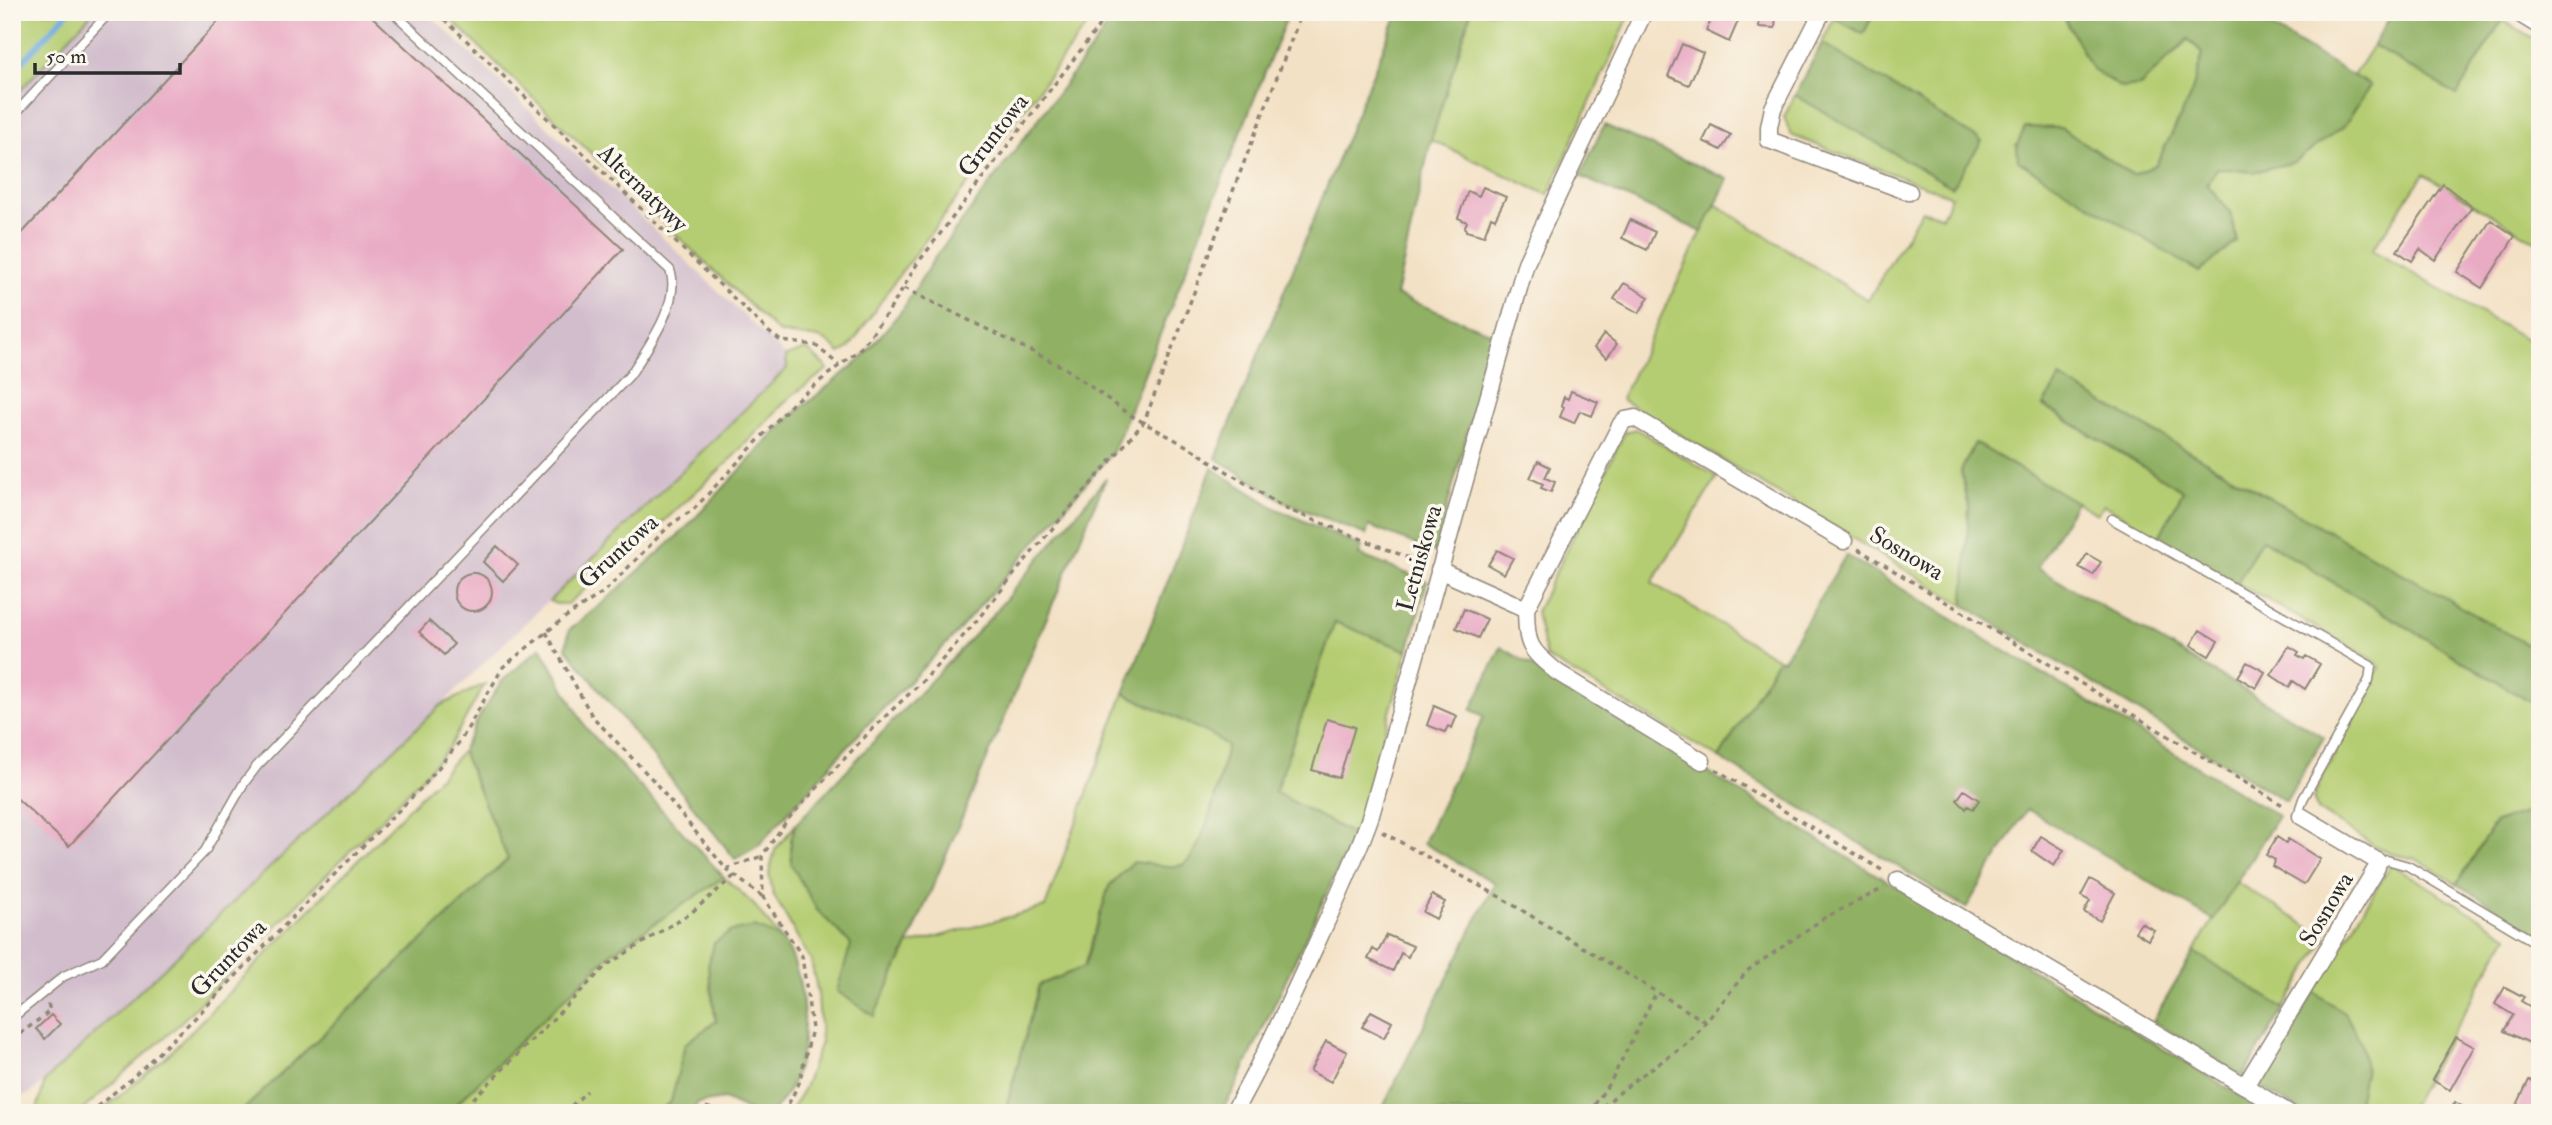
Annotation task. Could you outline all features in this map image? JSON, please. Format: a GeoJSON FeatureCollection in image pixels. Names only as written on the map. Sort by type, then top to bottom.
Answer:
{"type":"FeatureCollection","features":[{"type":"Feature","properties":{"kind":"street","name":"Letniskowa"},"geometry":{"type":"LineString","coordinates":[[1233,1113],[1285,1013],[1368,825],[1526,263],[1644,12]]}},
{"type":"Feature","properties":{"kind":"street"},"geometry":{"type":"LineString","coordinates":[[1822,12],[1773,108],[1769,139],[1909,192]]}},
{"type":"Feature","properties":{"kind":"street","name":"Sosnowa"},"geometry":{"type":"LineString","coordinates":[[1526,608],[1621,424],[1629,418],[1635,418],[1844,541]]}},
{"type":"Feature","properties":{"kind":"street"},"geometry":{"type":"LineString","coordinates":[[1439,570],[1526,608],[1527,638],[1536,656],[1557,673],[1702,761]]}},
{"type":"Feature","properties":{"kind":"street","name":"Sosnowa"},"geometry":{"type":"LineString","coordinates":[[2245,1086],[2377,867],[2377,861],[2301,816]]}},
{"type":"Feature","properties":{"kind":"street"},"geometry":{"type":"LineString","coordinates":[[1898,880],[2289,1113]]}},
{"type":"Feature","properties":{"kind":"lane"},"geometry":{"type":"LineString","coordinates":[[12,117],[110,12]]}},
{"type":"Feature","properties":{"kind":"lane"},"geometry":{"type":"LineString","coordinates":[[12,1018],[64,976],[102,959],[205,851],[244,783],[257,766],[629,375],[648,347],[666,311],[674,281],[670,270],[393,12]]}},
{"type":"Feature","properties":{"kind":"lane"},"geometry":{"type":"LineString","coordinates":[[2509,12],[2540,31]]}},
{"type":"Feature","properties":{"kind":"lane"},"geometry":{"type":"LineString","coordinates":[[2112,519],[2371,666],[2369,680],[2303,799],[2301,816]]}},
{"type":"Feature","properties":{"kind":"lane"},"geometry":{"type":"LineString","coordinates":[[2377,867],[2387,860],[2408,866],[2540,945]]}},
{"type":"Feature","properties":{"kind":"path","name":"Alternatywy"},"geometry":{"type":"LineString","coordinates":[[438,12],[770,333],[781,341],[815,345],[839,365]]}},
{"type":"Feature","properties":{"kind":"path","name":"Gruntowa"},"geometry":{"type":"LineString","coordinates":[[89,1113],[131,1079],[198,1015],[425,784],[461,740],[503,667],[545,632],[605,591],[670,526],[694,509],[795,401],[860,348],[893,305],[917,264],[1096,30],[1106,12]]}},
{"type":"Feature","properties":{"kind":"path"},"geometry":{"type":"LineString","coordinates":[[726,869],[762,856],[788,819],[874,727],[942,660],[1144,422],[1302,12]]}},
{"type":"Feature","properties":{"kind":"path"},"geometry":{"type":"LineString","coordinates":[[903,287],[1065,368],[1130,415],[1192,449],[1284,508],[1439,570]]}},
{"type":"Feature","properties":{"kind":"path","name":"Sosnowa"},"geometry":{"type":"LineString","coordinates":[[1844,541],[2301,816]]}},
{"type":"Feature","properties":{"kind":"path"},"geometry":{"type":"LineString","coordinates":[[545,632],[592,716],[653,780],[726,869],[763,897],[802,956],[812,1029],[799,1083],[784,1113]]}},
{"type":"Feature","properties":{"kind":"path"},"geometry":{"type":"LineString","coordinates":[[1702,761],[1898,880]]}},
{"type":"Feature","properties":{"kind":"path"},"geometry":{"type":"LineString","coordinates":[[1368,825],[1500,897],[1706,1022]]}},
{"type":"Feature","properties":{"kind":"path"},"geometry":{"type":"LineString","coordinates":[[762,856],[763,897]]}},
{"type":"Feature","properties":{"kind":"path"},"geometry":{"type":"LineString","coordinates":[[459,1113],[607,965],[692,912],[734,876]]}},
{"type":"Feature","properties":{"kind":"path"},"geometry":{"type":"LineString","coordinates":[[1595,1113],[1636,1079],[1689,1043],[1747,971],[1824,918],[1898,880]]}},
{"type":"Feature","properties":{"kind":"path"},"geometry":{"type":"LineString","coordinates":[[1589,1113],[1612,1079],[1657,993]]}},
{"type":"Feature","properties":{"kind":"path"},"geometry":{"type":"LineString","coordinates":[[564,1113],[587,1091]]}},
{"type":"Feature","properties":{"kind":"path"},"geometry":{"type":"LineString","coordinates":[[698,1113],[705,1107],[730,1113]]}},
{"type":"Feature","properties":{"kind":"shaded area"},"geometry":{"type":"Polygon","coordinates":[[[93,12],[427,12],[786,356],[787,368],[441,705],[45,1081],[30,1094],[12,1098],[12,99],[93,12]]]}},
{"type":"Feature","properties":{"kind":"green space"},"geometry":{"type":"Polygon","coordinates":[[[12,12],[93,12],[12,99],[12,12]]]}},
{"type":"Feature","properties":{"kind":"green space"},"geometry":{"type":"Polygon","coordinates":[[[443,12],[1097,12],[897,278],[849,348],[840,353],[821,339],[778,332],[443,12]]]}},
{"type":"Feature","properties":{"kind":"green space"},"geometry":{"type":"Polygon","coordinates":[[[1115,12],[1289,12],[1113,452],[953,637],[865,727],[758,846],[735,859],[566,648],[569,630],[682,532],[789,418],[860,360],[903,309],[933,260],[1100,37],[1115,12]]]}},
{"type":"Feature","properties":{"kind":"green space"},"geometry":{"type":"Polygon","coordinates":[[[1398,12],[1471,12],[1431,140],[1396,295],[1494,334],[1435,552],[1369,526],[1366,535],[1287,503],[1216,458],[1398,12]]]}},
{"type":"Feature","properties":{"kind":"green space"},"geometry":{"type":"Polygon","coordinates":[[[1471,12],[1631,12],[1548,195],[1431,140],[1471,12]]]}},
{"type":"Feature","properties":{"kind":"green space"},"geometry":{"type":"Polygon","coordinates":[[[1837,12],[1875,12],[1863,34],[1834,18],[1837,12]]]}},
{"type":"Feature","properties":{"kind":"green space"},"geometry":{"type":"Polygon","coordinates":[[[1875,12],[2061,12],[2093,70],[2140,86],[2188,39],[2203,53],[2190,98],[2156,165],[2133,175],[2061,128],[2017,145],[2230,212],[2207,185],[2217,168],[2253,172],[2370,85],[2353,76],[2373,45],[2457,95],[2502,20],[2540,42],[2540,244],[2424,174],[2372,250],[2540,347],[2540,652],[2060,378],[2043,406],[2183,491],[2159,537],[2104,505],[2097,514],[1975,443],[1961,471],[1969,508],[1964,605],[1621,399],[1715,204],[1868,300],[1922,210],[1942,217],[1951,196],[1791,135],[1784,117],[1795,95],[1952,187],[1981,141],[1822,43],[1834,18],[1863,34],[1875,12]]]}},
{"type":"Feature","properties":{"kind":"green space"},"geometry":{"type":"Polygon","coordinates":[[[2061,12],[2246,12],[2370,86],[2344,126],[2294,162],[2253,172],[2217,168],[2207,185],[2230,212],[2237,241],[2199,272],[2018,161],[2017,145],[2025,127],[2061,128],[2133,175],[2156,165],[2190,98],[2203,53],[2188,39],[2140,86],[2121,88],[2093,70],[2061,12]]]}},
{"type":"Feature","properties":{"kind":"green space"},"geometry":{"type":"Polygon","coordinates":[[[2393,12],[2490,12],[2502,20],[2457,95],[2373,45],[2393,12]]]}},
{"type":"Feature","properties":{"kind":"green space"},"geometry":{"type":"Polygon","coordinates":[[[1822,43],[1982,141],[1952,187],[1795,95],[1822,43]]]}},
{"type":"Feature","properties":{"kind":"green space"},"geometry":{"type":"Polygon","coordinates":[[[1604,125],[1728,179],[1702,232],[1580,176],[1604,125]]]}},
{"type":"Feature","properties":{"kind":"green space"},"geometry":{"type":"Polygon","coordinates":[[[807,349],[828,369],[790,397],[728,462],[637,546],[567,604],[549,601],[787,368],[786,356],[807,349]]]}},
{"type":"Feature","properties":{"kind":"green space"},"geometry":{"type":"Polygon","coordinates":[[[2060,378],[2540,652],[2540,708],[2262,539],[2237,583],[2159,537],[2183,491],[2043,405],[2060,378]]]}},
{"type":"Feature","properties":{"kind":"green space"},"geometry":{"type":"Polygon","coordinates":[[[1636,429],[1717,477],[1652,583],[1778,659],[1719,758],[1546,657],[1536,612],[1625,432],[1636,429]]]}},
{"type":"Feature","properties":{"kind":"green space"},"geometry":{"type":"Polygon","coordinates":[[[1975,443],[2076,502],[2037,568],[2324,737],[2286,801],[1964,605],[1969,508],[1961,471],[1975,443]]]}},
{"type":"Feature","properties":{"kind":"green space"},"geometry":{"type":"Polygon","coordinates":[[[1212,468],[1277,509],[1362,547],[1359,555],[1427,581],[1408,651],[1335,622],[1275,792],[1354,835],[1234,1090],[1220,1113],[1010,1113],[1007,1104],[1039,985],[1084,967],[1109,886],[1133,862],[1182,865],[1190,859],[1198,846],[1211,811],[1227,746],[1214,736],[1124,693],[1212,468]]]}},
{"type":"Feature","properties":{"kind":"green space"},"geometry":{"type":"Polygon","coordinates":[[[1106,478],[908,945],[874,1016],[837,991],[851,944],[817,910],[791,864],[791,840],[796,824],[991,617],[1106,478]]]}},
{"type":"Feature","properties":{"kind":"green space"},"geometry":{"type":"Polygon","coordinates":[[[2262,539],[2540,708],[2540,814],[2525,813],[2495,822],[2457,884],[2416,859],[2392,854],[2375,846],[2318,810],[2313,799],[2321,780],[2380,667],[2372,659],[2237,583],[2262,539]]]}},
{"type":"Feature","properties":{"kind":"green space"},"geometry":{"type":"Polygon","coordinates":[[[1846,555],[2278,816],[2213,920],[2027,809],[1966,908],[1719,758],[1778,659],[1783,660],[1846,555]]]}},
{"type":"Feature","properties":{"kind":"green space"},"geometry":{"type":"Polygon","coordinates":[[[1335,622],[1408,651],[1354,835],[1275,793],[1335,622]]]}},
{"type":"Feature","properties":{"kind":"green space"},"geometry":{"type":"Polygon","coordinates":[[[541,647],[586,728],[724,877],[612,952],[447,1113],[240,1113],[508,859],[462,751],[479,717],[502,681],[541,647]]]}},
{"type":"Feature","properties":{"kind":"green space"},"geometry":{"type":"Polygon","coordinates":[[[1501,647],[2269,1113],[1380,1113],[1495,883],[1423,843],[1484,716],[1471,710],[1501,647]]]}},
{"type":"Feature","properties":{"kind":"green space"},"geometry":{"type":"Polygon","coordinates":[[[485,684],[449,747],[419,781],[174,1029],[79,1113],[36,1113],[45,1081],[441,705],[485,684]]]}},
{"type":"Feature","properties":{"kind":"green space"},"geometry":{"type":"Polygon","coordinates":[[[1124,693],[1214,736],[1227,746],[1216,792],[1204,830],[1190,859],[1178,866],[1133,862],[1109,886],[1084,967],[1039,985],[1007,1104],[1010,1113],[790,1113],[804,1088],[821,1042],[818,994],[811,961],[773,894],[769,874],[775,850],[796,824],[791,840],[817,910],[851,944],[874,1015],[908,945],[1045,907],[1124,693]]]}},
{"type":"Feature","properties":{"kind":"green space"},"geometry":{"type":"Polygon","coordinates":[[[462,751],[508,859],[240,1113],[99,1113],[165,1058],[462,751]]]}},
{"type":"Feature","properties":{"kind":"green space"},"geometry":{"type":"Polygon","coordinates":[[[2525,813],[2540,814],[2540,935],[2457,884],[2495,822],[2525,813]]]}},
{"type":"Feature","properties":{"kind":"green space"},"geometry":{"type":"Polygon","coordinates":[[[2391,864],[2508,935],[2407,1113],[2356,1113],[2314,992],[2391,864]]]}},
{"type":"Feature","properties":{"kind":"green space"},"geometry":{"type":"Polygon","coordinates":[[[724,877],[754,905],[781,939],[754,927],[712,997],[716,1022],[685,1044],[671,1102],[655,1113],[447,1113],[612,952],[724,877]]]}},
{"type":"Feature","properties":{"kind":"green space"},"geometry":{"type":"Polygon","coordinates":[[[2236,882],[2326,938],[2284,1008],[2194,952],[2236,882]]]}},
{"type":"Feature","properties":{"kind":"green space"},"geometry":{"type":"Polygon","coordinates":[[[755,927],[783,942],[791,954],[798,976],[804,1030],[802,1049],[792,1083],[771,1113],[754,1113],[724,1099],[698,1103],[690,1113],[655,1113],[671,1102],[685,1044],[716,1021],[708,966],[714,943],[732,931],[755,927]]]}},
{"type":"Feature","properties":{"kind":"green space"},"geometry":{"type":"Polygon","coordinates":[[[2194,952],[2284,1008],[2243,1076],[2153,1021],[2194,952]]]}},
{"type":"Feature","properties":{"kind":"green space"},"geometry":{"type":"Polygon","coordinates":[[[2314,992],[2345,1013],[2361,1042],[2365,1069],[2356,1113],[2305,1113],[2259,1086],[2314,992]]]}},
{"type":"Feature","properties":{"kind":"building"},"geometry":{"type":"Polygon","coordinates":[[[227,12],[367,12],[623,249],[69,846],[12,794],[12,244],[227,12]]]}},
{"type":"Feature","properties":{"kind":"building"},"geometry":{"type":"Polygon","coordinates":[[[1715,12],[1742,12],[1729,42],[1706,31],[1715,12]]]}},
{"type":"Feature","properties":{"kind":"building"},"geometry":{"type":"Polygon","coordinates":[[[1760,14],[1776,15],[1775,28],[1759,27],[1760,14]]]}},
{"type":"Feature","properties":{"kind":"building"},"geometry":{"type":"Polygon","coordinates":[[[1682,44],[1703,53],[1689,85],[1668,76],[1682,44]]]}},
{"type":"Feature","properties":{"kind":"building"},"geometry":{"type":"Polygon","coordinates":[[[1711,125],[1731,135],[1721,150],[1703,141],[1711,125]]]}},
{"type":"Feature","properties":{"kind":"building"},"geometry":{"type":"Polygon","coordinates":[[[2443,184],[2472,207],[2435,260],[2420,249],[2412,261],[2397,251],[2443,184]]]}},
{"type":"Feature","properties":{"kind":"building"},"geometry":{"type":"Polygon","coordinates":[[[1483,187],[1506,197],[1495,219],[1491,217],[1484,236],[1466,231],[1467,222],[1458,218],[1468,191],[1479,196],[1483,187]]]}},
{"type":"Feature","properties":{"kind":"building"},"geometry":{"type":"Polygon","coordinates":[[[1630,220],[1655,232],[1647,250],[1622,238],[1630,220]]]}},
{"type":"Feature","properties":{"kind":"building"},"geometry":{"type":"Polygon","coordinates":[[[2491,220],[2515,236],[2482,288],[2457,272],[2491,220]]]}},
{"type":"Feature","properties":{"kind":"building"},"geometry":{"type":"Polygon","coordinates":[[[1624,283],[1649,297],[1639,313],[1614,299],[1624,283]]]}},
{"type":"Feature","properties":{"kind":"building"},"geometry":{"type":"Polygon","coordinates":[[[1604,334],[1617,344],[1607,358],[1594,348],[1604,334]]]}},
{"type":"Feature","properties":{"kind":"building"},"geometry":{"type":"Polygon","coordinates":[[[1571,391],[1598,402],[1592,416],[1580,411],[1574,423],[1560,417],[1564,397],[1568,399],[1571,391]]]}},
{"type":"Feature","properties":{"kind":"building"},"geometry":{"type":"Polygon","coordinates":[[[1538,461],[1550,467],[1545,478],[1555,482],[1551,492],[1541,488],[1543,484],[1530,478],[1538,461]]]}},
{"type":"Feature","properties":{"kind":"building"},"geometry":{"type":"Polygon","coordinates":[[[497,546],[518,565],[503,581],[483,562],[497,546]]]}},
{"type":"Feature","properties":{"kind":"building"},"geometry":{"type":"Polygon","coordinates":[[[1497,550],[1513,558],[1504,574],[1488,565],[1497,550]]]}},
{"type":"Feature","properties":{"kind":"building"},"geometry":{"type":"Polygon","coordinates":[[[2087,554],[2101,562],[2093,575],[2079,567],[2087,554]]]}},
{"type":"Feature","properties":{"kind":"building"},"geometry":{"type":"Polygon","coordinates":[[[473,573],[487,578],[492,592],[487,606],[473,611],[459,606],[454,592],[459,578],[473,573]]]}},
{"type":"Feature","properties":{"kind":"building"},"geometry":{"type":"Polygon","coordinates":[[[1464,609],[1487,619],[1478,638],[1456,628],[1464,609]]]}},
{"type":"Feature","properties":{"kind":"building"},"geometry":{"type":"Polygon","coordinates":[[[429,621],[454,644],[444,655],[419,632],[429,621]]]}},
{"type":"Feature","properties":{"kind":"building"},"geometry":{"type":"Polygon","coordinates":[[[2200,630],[2218,641],[2209,656],[2191,645],[2200,630]]]}},
{"type":"Feature","properties":{"kind":"building"},"geometry":{"type":"Polygon","coordinates":[[[2289,646],[2299,652],[2297,655],[2304,659],[2306,656],[2320,664],[2305,689],[2293,681],[2289,687],[2271,675],[2289,646]]]}},
{"type":"Feature","properties":{"kind":"building"},"geometry":{"type":"Polygon","coordinates":[[[2247,662],[2265,672],[2256,688],[2238,677],[2247,662]]]}},
{"type":"Feature","properties":{"kind":"building"},"geometry":{"type":"Polygon","coordinates":[[[1434,706],[1457,716],[1452,728],[1448,726],[1445,732],[1427,725],[1434,706]]]}},
{"type":"Feature","properties":{"kind":"building"},"geometry":{"type":"Polygon","coordinates":[[[1327,719],[1355,727],[1339,778],[1312,770],[1327,719]]]}},
{"type":"Feature","properties":{"kind":"building"},"geometry":{"type":"Polygon","coordinates":[[[1964,790],[1979,800],[1973,809],[1968,806],[1966,809],[1957,800],[1964,790]]]}},
{"type":"Feature","properties":{"kind":"building"},"geometry":{"type":"Polygon","coordinates":[[[2041,836],[2064,850],[2054,866],[2032,851],[2041,836]]]}},
{"type":"Feature","properties":{"kind":"building"},"geometry":{"type":"Polygon","coordinates":[[[2277,837],[2286,843],[2288,839],[2320,859],[2304,885],[2272,866],[2275,860],[2266,855],[2277,837]]]}},
{"type":"Feature","properties":{"kind":"building"},"geometry":{"type":"Polygon","coordinates":[[[2090,879],[2115,893],[2100,921],[2084,912],[2090,901],[2081,896],[2090,879]]]}},
{"type":"Feature","properties":{"kind":"building"},"geometry":{"type":"Polygon","coordinates":[[[1432,895],[1445,902],[1436,919],[1423,912],[1432,895]]]}},
{"type":"Feature","properties":{"kind":"building"},"geometry":{"type":"Polygon","coordinates":[[[2141,923],[2154,930],[2148,940],[2135,932],[2141,923]]]}},
{"type":"Feature","properties":{"kind":"building"},"geometry":{"type":"Polygon","coordinates":[[[1387,935],[1413,946],[1408,957],[1401,953],[1393,971],[1368,959],[1373,949],[1378,952],[1387,935]]]}},
{"type":"Feature","properties":{"kind":"building"},"geometry":{"type":"Polygon","coordinates":[[[2505,987],[2524,997],[2521,1001],[2536,1010],[2537,1007],[2540,1009],[2540,1039],[2536,1046],[2504,1031],[2513,1015],[2495,1004],[2505,987]]]}},
{"type":"Feature","properties":{"kind":"building"},"geometry":{"type":"Polygon","coordinates":[[[1371,1011],[1392,1022],[1384,1038],[1362,1027],[1371,1011]]]}},
{"type":"Feature","properties":{"kind":"building"},"geometry":{"type":"Polygon","coordinates":[[[51,1015],[60,1024],[45,1039],[36,1029],[51,1015]]]}},
{"type":"Feature","properties":{"kind":"building"},"geometry":{"type":"Polygon","coordinates":[[[2456,1037],[2474,1047],[2450,1090],[2432,1080],[2456,1037]]]}},
{"type":"Feature","properties":{"kind":"building"},"geometry":{"type":"Polygon","coordinates":[[[1326,1041],[1347,1052],[1331,1082],[1310,1071],[1326,1041]]]}},
{"type":"Feature","properties":{"kind":"building"},"geometry":{"type":"Polygon","coordinates":[[[2529,1080],[2540,1085],[2540,1101],[2534,1113],[2516,1107],[2529,1080]]]}},
{"type":"Feature","properties":{"kind":"building"},"geometry":{"type":"Polygon","coordinates":[[[2455,1102],[2473,1113],[2449,1113],[2455,1102]]]}},
{"type":"Feature","properties":{"kind":"waterway"},"geometry":{"type":"LineString","coordinates":[[12,73],[68,12]]}}]}
